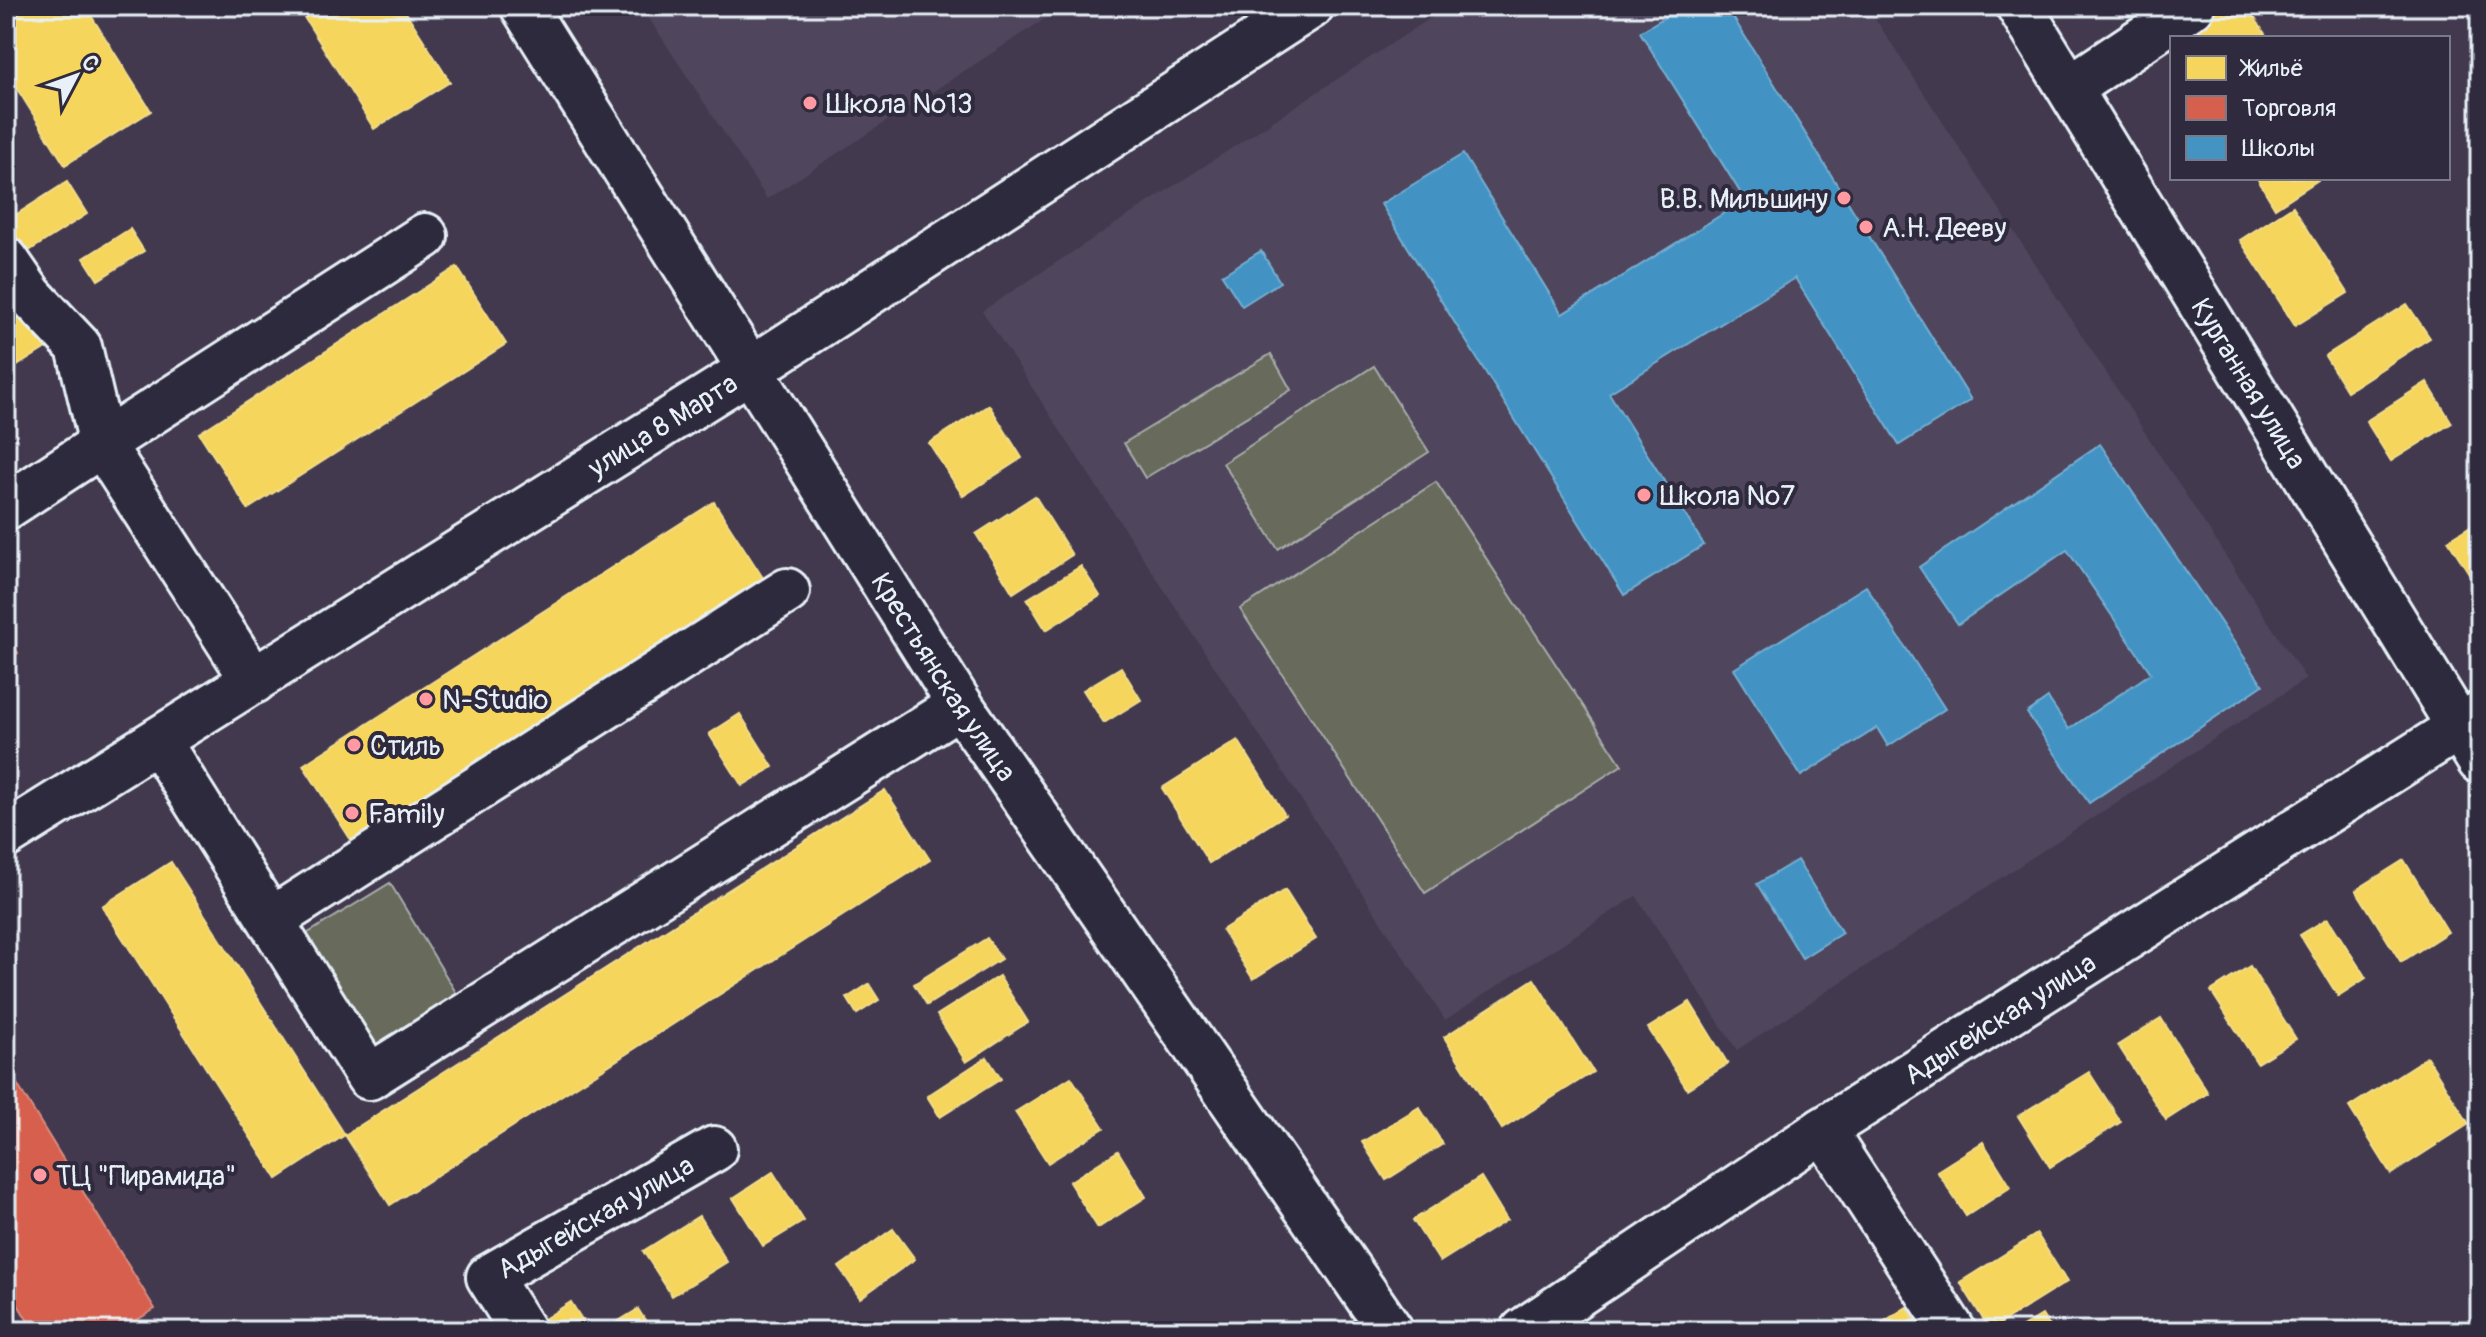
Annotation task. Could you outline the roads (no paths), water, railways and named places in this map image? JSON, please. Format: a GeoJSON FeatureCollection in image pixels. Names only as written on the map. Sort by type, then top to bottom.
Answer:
{"type":"FeatureCollection","features":[{"type":"Feature","properties":{"kind":"street","name":"Крестьянская улица"},"geometry":{"type":"LineString","coordinates":[[523,6],[960,705],[1391,1331]]}},
{"type":"Feature","properties":{"kind":"street","name":"улица 8 Марта"},"geometry":{"type":"LineString","coordinates":[[6,835],[750,370],[1311,6]]}},
{"type":"Feature","properties":{"kind":"street","name":"Курганная улица"},"geometry":{"type":"LineString","coordinates":[[2019,6],[2473,735]]}},
{"type":"Feature","properties":{"kind":"street"},"geometry":{"type":"LineString","coordinates":[[2071,87],[2192,6]]}},
{"type":"Feature","properties":{"kind":"street"},"geometry":{"type":"LineString","coordinates":[[6,507],[425,236]]}},
{"type":"Feature","properties":{"kind":"street"},"geometry":{"type":"LineString","coordinates":[[6,260],[30,295],[79,347],[102,444],[254,681]]}},
{"type":"Feature","properties":{"kind":"street"},"geometry":{"type":"LineString","coordinates":[[271,920],[787,591]]}},
{"type":"Feature","properties":{"kind":"street"},"geometry":{"type":"LineString","coordinates":[[158,741],[369,1077],[960,705]]}},
{"type":"Feature","properties":{"kind":"street","name":"Адыгейская улица"},"geometry":{"type":"LineString","coordinates":[[1523,1331],[1823,1130],[2374,778],[2473,735]]}},
{"type":"Feature","properties":{"kind":"street"},"geometry":{"type":"LineString","coordinates":[[1823,1130],[1953,1331]]}},
{"type":"Feature","properties":{"kind":"street","name":"Адыгейская улица"},"geometry":{"type":"LineString","coordinates":[[523,1331],[489,1277],[714,1149]]}},
{"type":"Feature","properties":{"kind":"place","name":"Школа №13"},"geometry":{"type":"Point","coordinates":[810,103]}},
{"type":"Feature","properties":{"kind":"place","name":"В.В. Мильшину"},"geometry":{"type":"Point","coordinates":[1844,198]}},
{"type":"Feature","properties":{"kind":"place","name":"А.Н. Дееву"},"geometry":{"type":"Point","coordinates":[1866,227]}},
{"type":"Feature","properties":{"kind":"place","name":"Школа №7"},"geometry":{"type":"Point","coordinates":[1644,495]}},
{"type":"Feature","properties":{"kind":"place","name":"N-Studio"},"geometry":{"type":"Point","coordinates":[426,699]}},
{"type":"Feature","properties":{"kind":"place","name":"Стиль"},"geometry":{"type":"Point","coordinates":[354,745]}},
{"type":"Feature","properties":{"kind":"place","name":"Family"},"geometry":{"type":"Point","coordinates":[352,813]}},
{"type":"Feature","properties":{"kind":"place","name":"ТЦ \"Пирамида\""},"geometry":{"type":"Point","coordinates":[40,1175]}}]}
